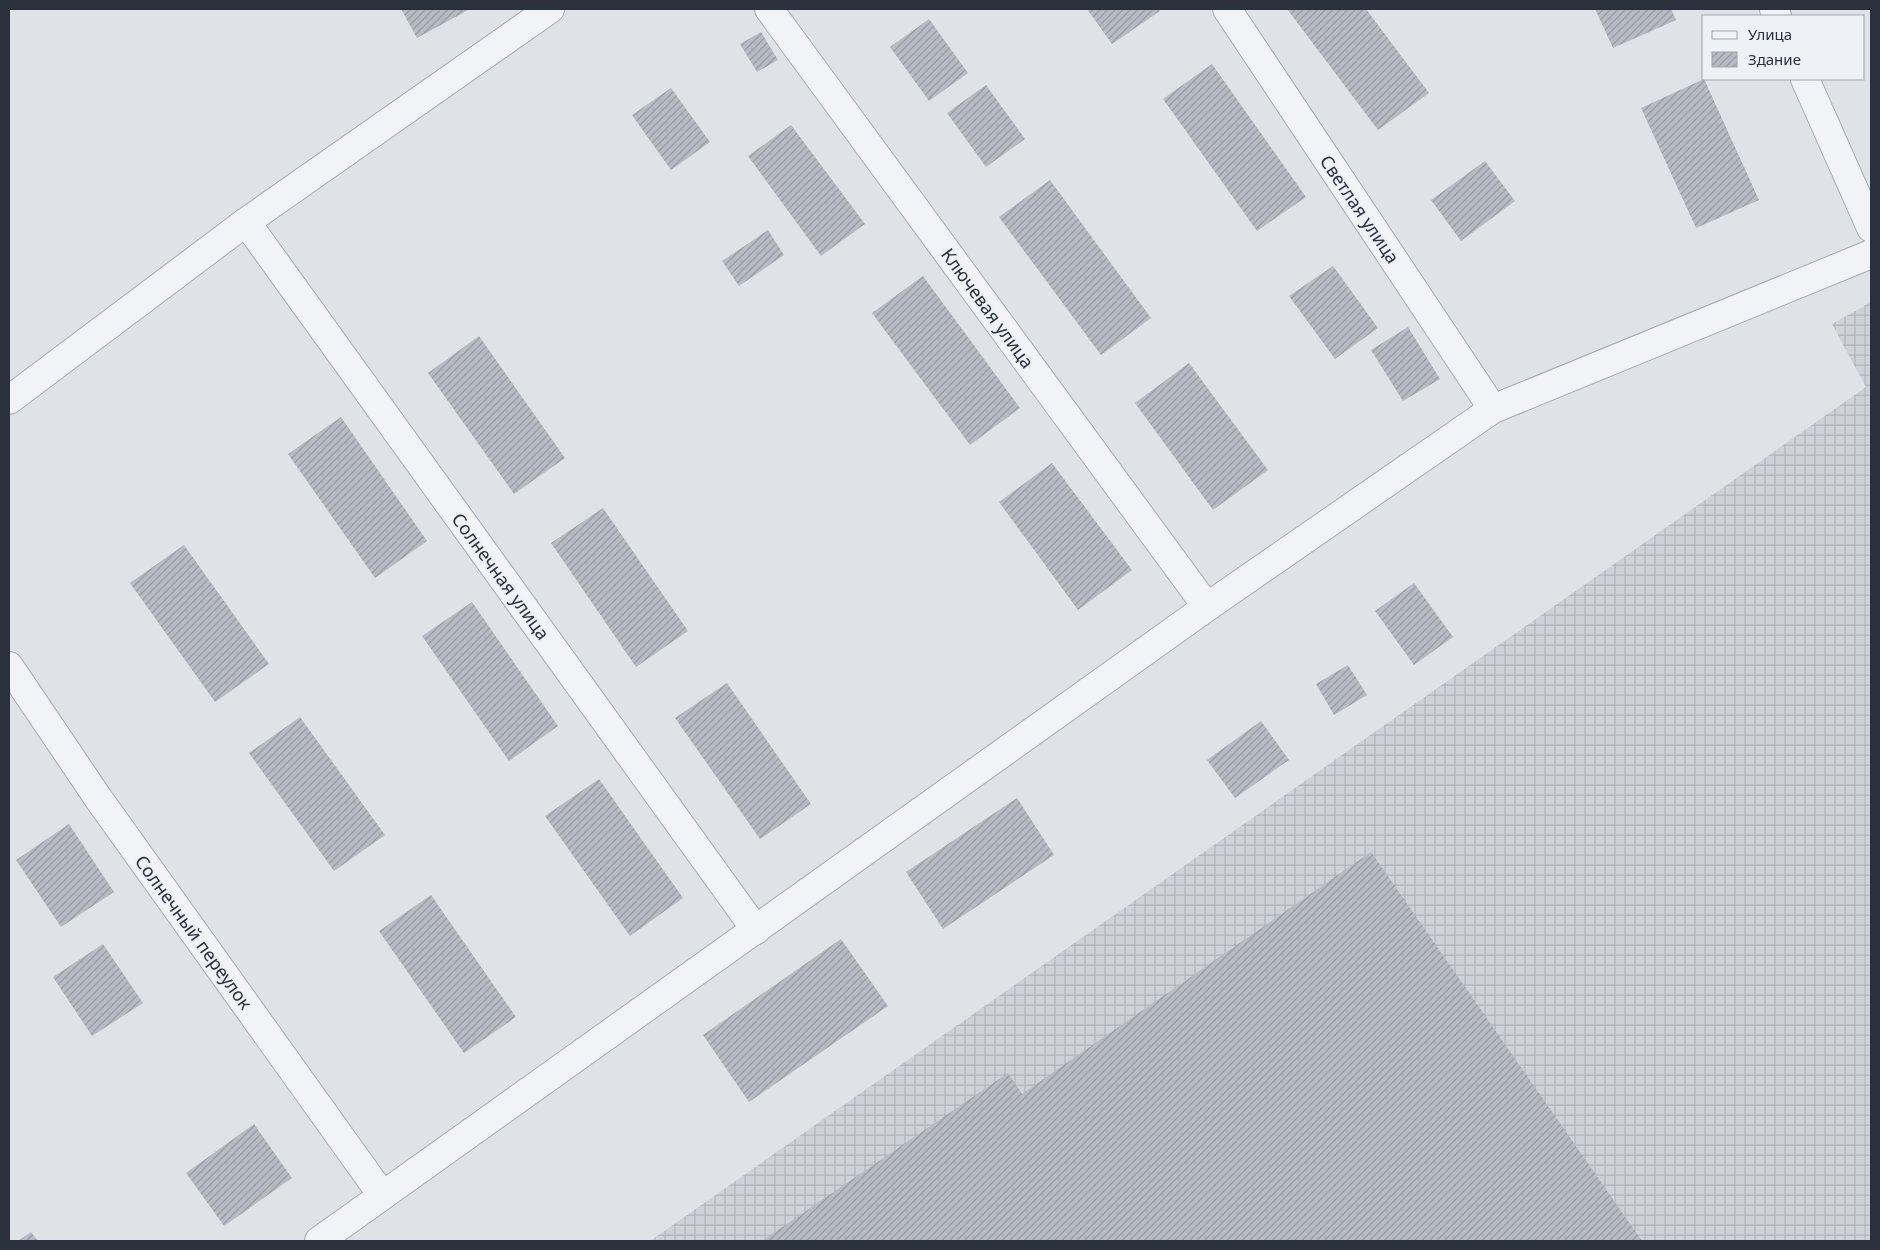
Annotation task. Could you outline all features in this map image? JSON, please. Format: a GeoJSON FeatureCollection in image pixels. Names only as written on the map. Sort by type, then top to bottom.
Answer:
{"type":"FeatureCollection","features":[{"type":"Feature","properties":{"kind":"street"},"geometry":{"type":"LineString","coordinates":[[9,400],[246,222],[550,9]]}},
{"type":"Feature","properties":{"kind":"street","name":"Ключевая улица"},"geometry":{"type":"LineString","coordinates":[[769,9],[1207,607]]}},
{"type":"Feature","properties":{"kind":"street","name":"Светлая улица"},"geometry":{"type":"LineString","coordinates":[[1227,9],[1493,409]]}},
{"type":"Feature","properties":{"kind":"street"},"geometry":{"type":"LineString","coordinates":[[1805,80],[1871,228]]}},
{"type":"Feature","properties":{"kind":"street","name":"Солнечная улица"},"geometry":{"type":"LineString","coordinates":[[246,222],[756,930]]}},
{"type":"Feature","properties":{"kind":"street"},"geometry":{"type":"LineString","coordinates":[[319,1241],[1207,607],[1493,409],[1871,254]]}},
{"type":"Feature","properties":{"kind":"street","name":"Солнечный переулок"},"geometry":{"type":"LineString","coordinates":[[9,666],[98,798],[382,1195]]}},
{"type":"Feature","properties":{"kind":"shaded area"},"geometry":{"type":"Polygon","coordinates":[[[1871,302],[1871,1241],[650,1241],[1866,387],[1832,324],[1871,302]]]}},
{"type":"Feature","properties":{"kind":"building"},"geometry":{"type":"Polygon","coordinates":[[[401,9],[470,9],[417,38],[401,9]]]}},
{"type":"Feature","properties":{"kind":"building"},"geometry":{"type":"Polygon","coordinates":[[[1087,9],[1158,9],[1160,11],[1112,44],[1087,9]]]}},
{"type":"Feature","properties":{"kind":"building"},"geometry":{"type":"Polygon","coordinates":[[[1287,9],[1366,9],[1429,93],[1378,130],[1287,9]]]}},
{"type":"Feature","properties":{"kind":"building"},"geometry":{"type":"Polygon","coordinates":[[[1595,9],[1671,9],[1676,20],[1613,48],[1595,9]]]}},
{"type":"Feature","properties":{"kind":"building"},"geometry":{"type":"Polygon","coordinates":[[[929,19],[968,73],[929,101],[890,47],[929,19]]]}},
{"type":"Feature","properties":{"kind":"building"},"geometry":{"type":"Polygon","coordinates":[[[761,32],[778,60],[757,72],[740,44],[761,32]]]}},
{"type":"Feature","properties":{"kind":"building"},"geometry":{"type":"Polygon","coordinates":[[[1212,64],[1306,197],[1257,231],[1163,99],[1212,64]]]}},
{"type":"Feature","properties":{"kind":"building"},"geometry":{"type":"Polygon","coordinates":[[[1704,80],[1759,200],[1696,228],[1641,108],[1704,80]]]}},
{"type":"Feature","properties":{"kind":"building"},"geometry":{"type":"Polygon","coordinates":[[[986,85],[1025,139],[986,167],[947,113],[986,85]]]}},
{"type":"Feature","properties":{"kind":"building"},"geometry":{"type":"Polygon","coordinates":[[[671,88],[710,142],[671,170],[632,115],[671,88]]]}},
{"type":"Feature","properties":{"kind":"building"},"geometry":{"type":"Polygon","coordinates":[[[791,125],[865,224],[821,256],[748,156],[791,125]]]}},
{"type":"Feature","properties":{"kind":"building"},"geometry":{"type":"Polygon","coordinates":[[[1485,161],[1515,201],[1461,241],[1431,200],[1485,161]]]}},
{"type":"Feature","properties":{"kind":"building"},"geometry":{"type":"Polygon","coordinates":[[[1050,180],[1151,318],[1101,355],[999,217],[1050,180]]]}},
{"type":"Feature","properties":{"kind":"building"},"geometry":{"type":"Polygon","coordinates":[[[768,230],[784,255],[739,286],[722,261],[768,230]]]}},
{"type":"Feature","properties":{"kind":"building"},"geometry":{"type":"Polygon","coordinates":[[[1333,266],[1378,328],[1335,359],[1289,296],[1333,266]]]}},
{"type":"Feature","properties":{"kind":"building"},"geometry":{"type":"Polygon","coordinates":[[[923,276],[1020,408],[970,445],[872,313],[923,276]]]}},
{"type":"Feature","properties":{"kind":"building"},"geometry":{"type":"Polygon","coordinates":[[[1408,327],[1440,379],[1403,401],[1371,350],[1408,327]]]}},
{"type":"Feature","properties":{"kind":"building"},"geometry":{"type":"Polygon","coordinates":[[[479,336],[565,458],[514,494],[428,373],[479,336]]]}},
{"type":"Feature","properties":{"kind":"building"},"geometry":{"type":"Polygon","coordinates":[[[1189,363],[1268,470],[1213,510],[1135,403],[1189,363]]]}},
{"type":"Feature","properties":{"kind":"building"},"geometry":{"type":"Polygon","coordinates":[[[341,417],[427,541],[375,578],[288,454],[341,417]]]}},
{"type":"Feature","properties":{"kind":"building"},"geometry":{"type":"Polygon","coordinates":[[[1052,463],[1132,570],[1078,610],[999,502],[1052,463]]]}},
{"type":"Feature","properties":{"kind":"building"},"geometry":{"type":"Polygon","coordinates":[[[603,508],[688,631],[636,667],[551,543],[603,508]]]}},
{"type":"Feature","properties":{"kind":"building"},"geometry":{"type":"Polygon","coordinates":[[[184,545],[269,664],[215,702],[130,583],[184,545]]]}},
{"type":"Feature","properties":{"kind":"building"},"geometry":{"type":"Polygon","coordinates":[[[1414,583],[1453,637],[1414,665],[1375,611],[1414,583]]]}},
{"type":"Feature","properties":{"kind":"building"},"geometry":{"type":"Polygon","coordinates":[[[472,602],[558,726],[509,761],[422,636],[472,602]]]}},
{"type":"Feature","properties":{"kind":"building"},"geometry":{"type":"Polygon","coordinates":[[[1348,665],[1367,695],[1334,715],[1316,684],[1348,665]]]}},
{"type":"Feature","properties":{"kind":"building"},"geometry":{"type":"Polygon","coordinates":[[[727,683],[811,804],[760,839],[675,718],[727,683]]]}},
{"type":"Feature","properties":{"kind":"building"},"geometry":{"type":"Polygon","coordinates":[[[300,717],[385,835],[334,871],[249,753],[300,717]]]}},
{"type":"Feature","properties":{"kind":"building"},"geometry":{"type":"Polygon","coordinates":[[[1261,721],[1289,760],[1235,798],[1207,760],[1261,721]]]}},
{"type":"Feature","properties":{"kind":"building"},"geometry":{"type":"Polygon","coordinates":[[[599,779],[683,898],[630,936],[545,816],[599,779]]]}},
{"type":"Feature","properties":{"kind":"building"},"geometry":{"type":"Polygon","coordinates":[[[1017,798],[1054,855],[943,929],[906,872],[1017,798]]]}},
{"type":"Feature","properties":{"kind":"building"},"geometry":{"type":"Polygon","coordinates":[[[69,824],[114,892],[61,927],[16,860],[69,824]]]}},
{"type":"Feature","properties":{"kind":"building"},"geometry":{"type":"Polygon","coordinates":[[[1371,852],[1642,1241],[762,1241],[1008,1073],[1022,1094],[1371,852]]]}},
{"type":"Feature","properties":{"kind":"building"},"geometry":{"type":"Polygon","coordinates":[[[431,895],[516,1017],[464,1053],[379,931],[431,895]]]}},
{"type":"Feature","properties":{"kind":"building"},"geometry":{"type":"Polygon","coordinates":[[[841,939],[888,1006],[749,1102],[703,1035],[841,939]]]}},
{"type":"Feature","properties":{"kind":"building"},"geometry":{"type":"Polygon","coordinates":[[[103,944],[143,1003],[92,1036],[53,977],[103,944]]]}},
{"type":"Feature","properties":{"kind":"building"},"geometry":{"type":"Polygon","coordinates":[[[254,1124],[292,1178],[224,1226],[186,1173],[254,1124]]]}},
{"type":"Feature","properties":{"kind":"building"},"geometry":{"type":"Polygon","coordinates":[[[31,1232],[38,1241],[18,1241],[31,1232]]]}}]}
